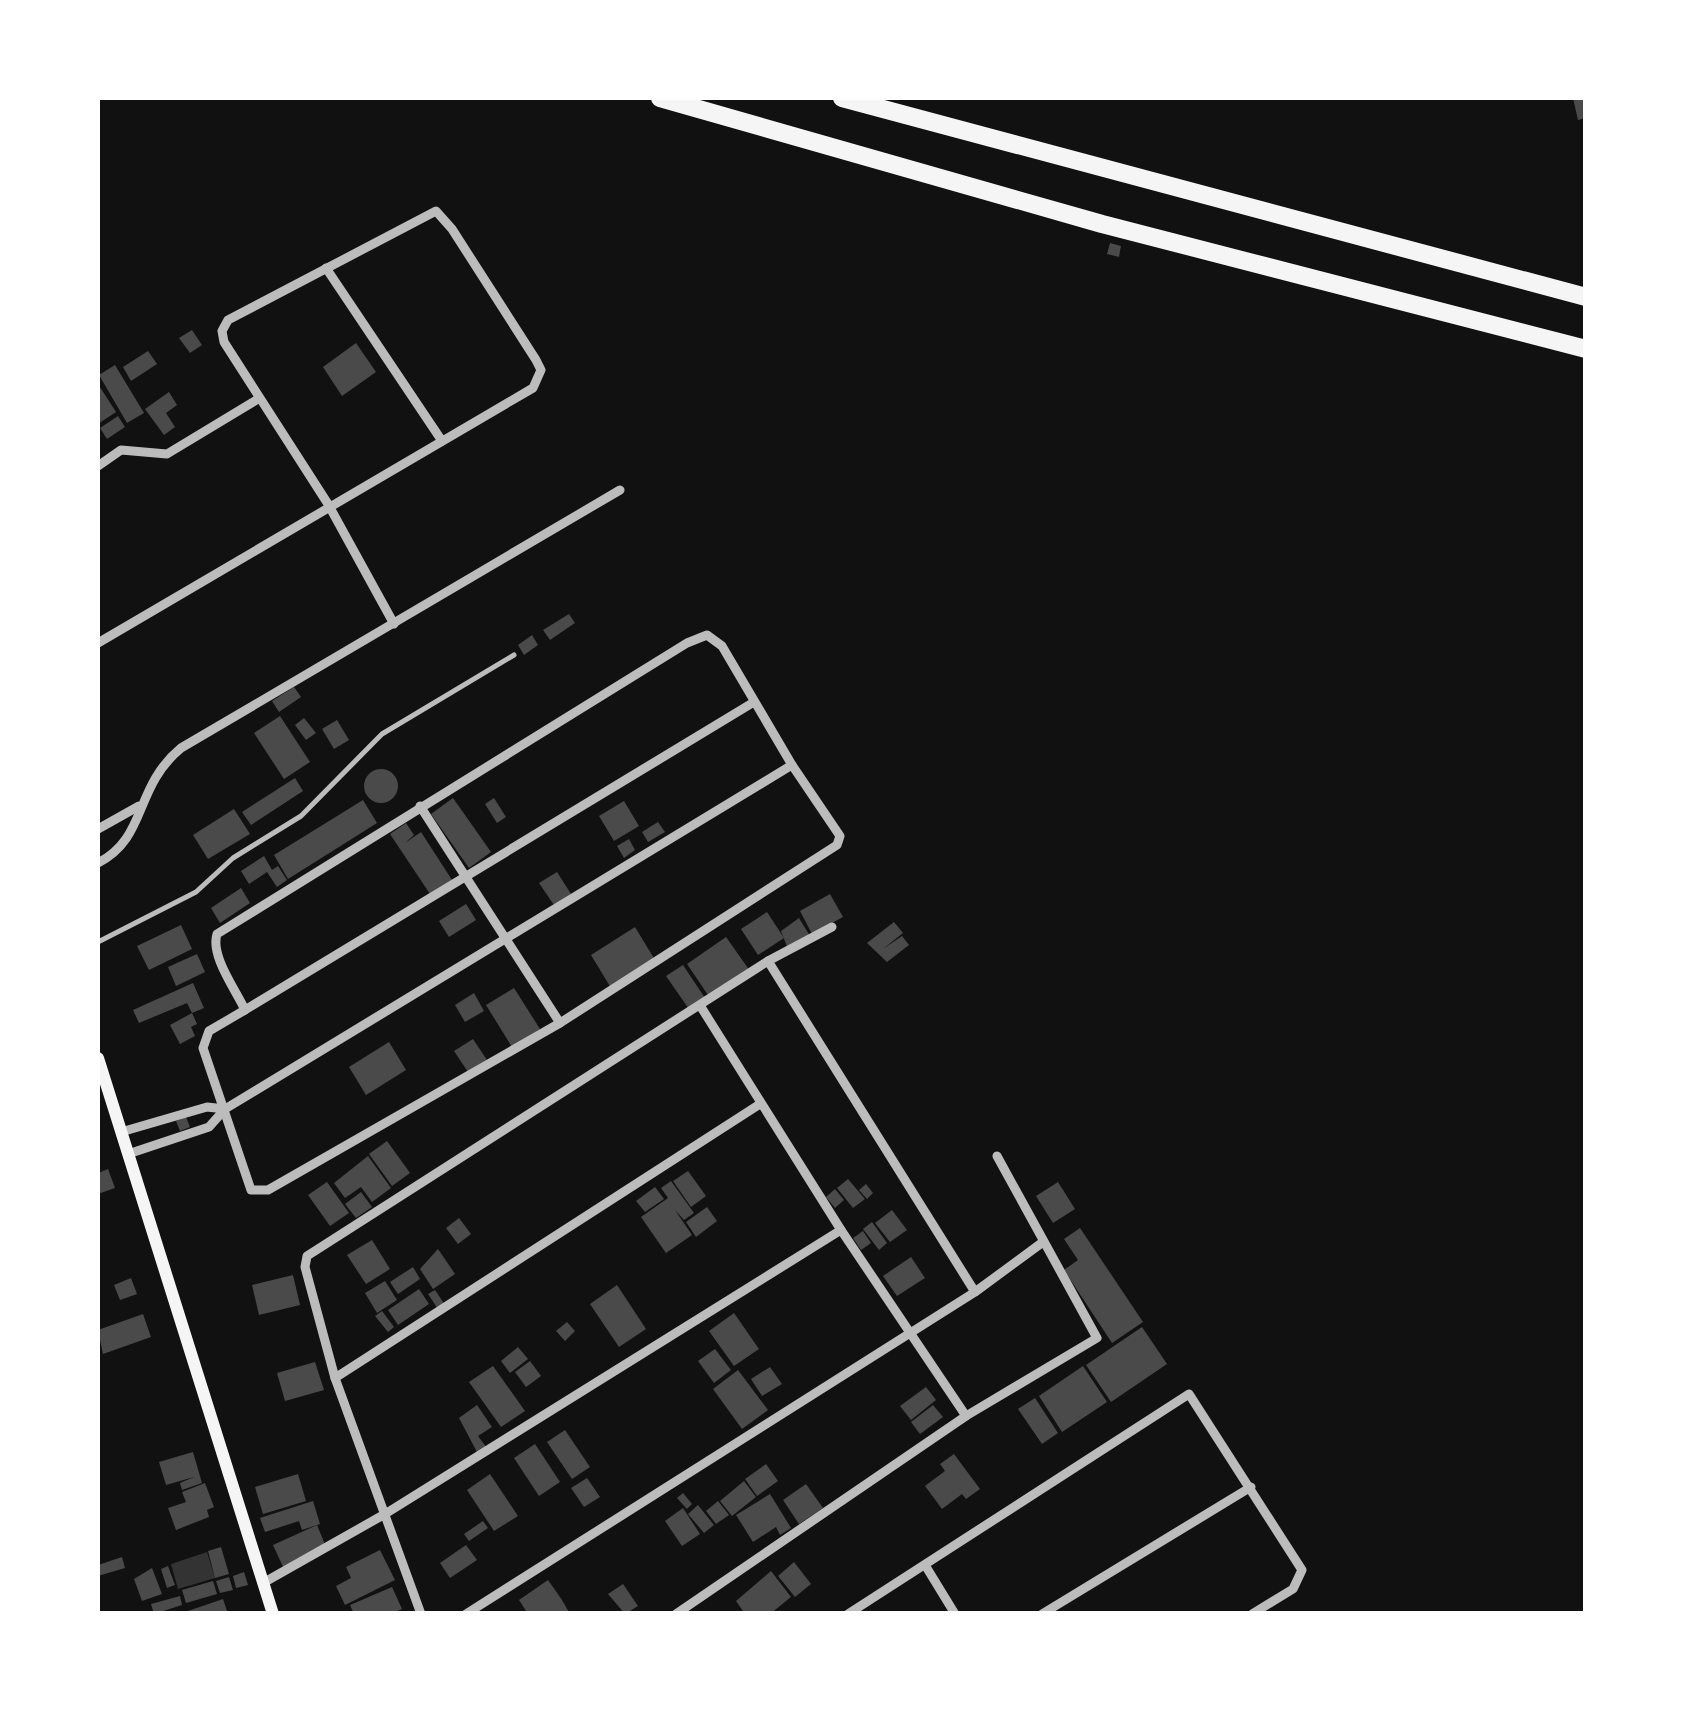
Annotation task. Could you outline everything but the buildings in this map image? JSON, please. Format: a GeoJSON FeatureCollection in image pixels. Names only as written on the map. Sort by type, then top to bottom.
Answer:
{"type":"FeatureCollection","features":[{"type":"Feature","properties":{"kind":"highway"},"geometry":{"type":"LineString","coordinates":[[660,98],[1102,224],[1586,349]]}},
{"type":"Feature","properties":{"kind":"highway"},"geometry":{"type":"LineString","coordinates":[[842,98],[1586,296]]}},
{"type":"Feature","properties":{"kind":"main road"},"geometry":{"type":"LineString","coordinates":[[98,1058],[273,1614]]}},
{"type":"Feature","properties":{"kind":"street"},"geometry":{"type":"LineString","coordinates":[[98,643],[328,504],[534,388],[541,370],[452,229],[441,215],[430,212],[224,326],[224,342],[328,504],[394,624]]}},
{"type":"Feature","properties":{"kind":"street"},"geometry":{"type":"LineString","coordinates":[[326,268],[442,440]]}},
{"type":"Feature","properties":{"kind":"street"},"geometry":{"type":"LineString","coordinates":[[98,466],[121,450],[166,454],[258,399]]}},
{"type":"Feature","properties":{"kind":"street"},"geometry":{"type":"LineString","coordinates":[[98,864],[126,843],[154,774],[180,748],[620,490]]}},
{"type":"Feature","properties":{"kind":"street"},"geometry":{"type":"LineString","coordinates":[[246,1010],[214,943],[218,934],[699,637],[707,636],[722,646],[792,765],[840,836],[837,846],[560,1022],[262,1192],[251,1190],[203,1048],[204,1038],[463,875],[754,702]]}},
{"type":"Feature","properties":{"kind":"street"},"geometry":{"type":"LineString","coordinates":[[128,1154],[209,1127],[226,1109],[792,765]]}},
{"type":"Feature","properties":{"kind":"street"},"geometry":{"type":"LineString","coordinates":[[98,829],[139,806]]}},
{"type":"Feature","properties":{"kind":"street"},"geometry":{"type":"LineString","coordinates":[[420,806],[560,1022]]}},
{"type":"Feature","properties":{"kind":"street"},"geometry":{"type":"LineString","coordinates":[[421,1614],[335,1378],[305,1267],[312,1251],[768,962],[832,927]]}},
{"type":"Feature","properties":{"kind":"street"},"geometry":{"type":"LineString","coordinates":[[768,962],[975,1292]]}},
{"type":"Feature","properties":{"kind":"street"},"geometry":{"type":"LineString","coordinates":[[701,1007],[841,1230],[966,1416]]}},
{"type":"Feature","properties":{"kind":"street"},"geometry":{"type":"LineString","coordinates":[[335,1378],[760,1104]]}},
{"type":"Feature","properties":{"kind":"street"},"geometry":{"type":"LineString","coordinates":[[122,1132],[207,1107],[226,1109]]}},
{"type":"Feature","properties":{"kind":"street"},"geometry":{"type":"LineString","coordinates":[[168,1118],[176,1139]]}},
{"type":"Feature","properties":{"kind":"street"},"geometry":{"type":"LineString","coordinates":[[676,1614],[966,1416],[1096,1338],[997,1156]]}},
{"type":"Feature","properties":{"kind":"street"},"geometry":{"type":"LineString","coordinates":[[263,1584],[385,1514],[841,1230]]}},
{"type":"Feature","properties":{"kind":"street"},"geometry":{"type":"LineString","coordinates":[[466,1614],[975,1292],[1043,1242]]}},
{"type":"Feature","properties":{"kind":"street"},"geometry":{"type":"LineString","coordinates":[[848,1614],[1190,1394],[1302,1570],[1293,1589],[1252,1614]]}},
{"type":"Feature","properties":{"kind":"street"},"geometry":{"type":"LineString","coordinates":[[1042,1614],[1251,1487]]}},
{"type":"Feature","properties":{"kind":"street"},"geometry":{"type":"LineString","coordinates":[[925,1565],[955,1614]]}},
{"type":"Feature","properties":{"kind":"lane"},"geometry":{"type":"LineString","coordinates":[[98,942],[196,892],[233,858],[301,816],[382,734],[514,655]]}},
{"type":"Feature","properties":{"kind":"shaded area"},"geometry":{"type":"Polygon","coordinates":[[[207,1552],[215,1578],[178,1589],[171,1564],[207,1552]]]}}]}
